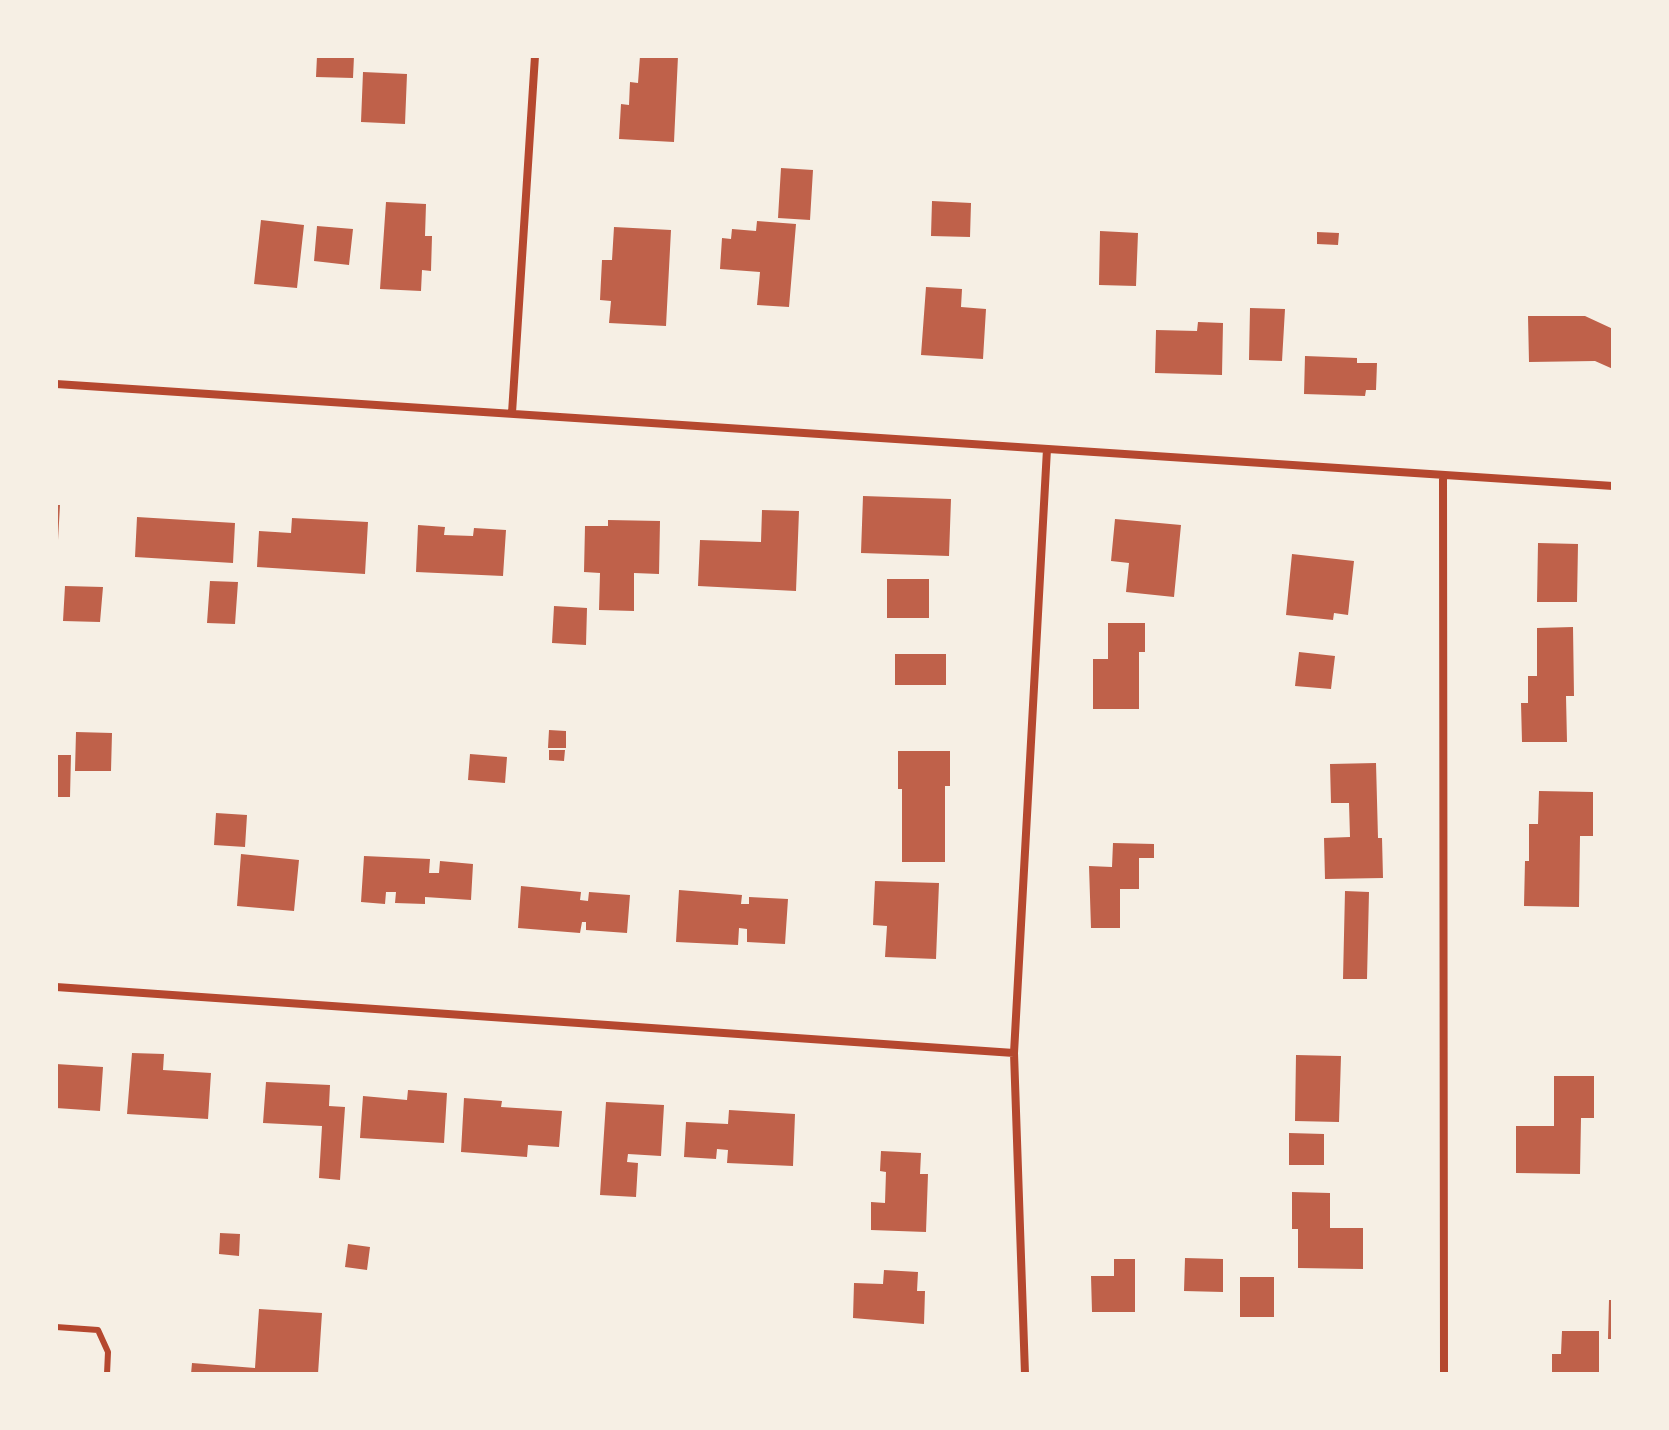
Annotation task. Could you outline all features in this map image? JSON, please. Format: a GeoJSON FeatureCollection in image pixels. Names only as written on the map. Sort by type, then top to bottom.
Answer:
{"type":"FeatureCollection","features":[{"type":"Feature","properties":{"kind":"street"},"geometry":{"type":"LineString","coordinates":[[512,413],[535,56]]}},
{"type":"Feature","properties":{"kind":"street"},"geometry":{"type":"LineString","coordinates":[[56,384],[1613,486]]}},
{"type":"Feature","properties":{"kind":"street"},"geometry":{"type":"LineString","coordinates":[[1025,1374],[1014,1053],[1047,449]]}},
{"type":"Feature","properties":{"kind":"street"},"geometry":{"type":"LineString","coordinates":[[1443,477],[1444,1374]]}},
{"type":"Feature","properties":{"kind":"street"},"geometry":{"type":"LineString","coordinates":[[56,987],[1014,1053]]}},
{"type":"Feature","properties":{"kind":"lane"},"geometry":{"type":"LineString","coordinates":[[56,1327],[98,1330],[108,1352],[107,1374]]}},
{"type":"Feature","properties":{"kind":"building"},"geometry":{"type":"Polygon","coordinates":[[[317,56],[354,56],[353,78],[316,77],[317,56]]]}},
{"type":"Feature","properties":{"kind":"building"},"geometry":{"type":"Polygon","coordinates":[[[640,56],[678,56],[674,142],[619,139],[621,104],[629,105],[630,82],[638,83],[640,56]]]}},
{"type":"Feature","properties":{"kind":"building"},"geometry":{"type":"Polygon","coordinates":[[[363,72],[407,74],[405,124],[361,122],[363,72]]]}},
{"type":"Feature","properties":{"kind":"building"},"geometry":{"type":"Polygon","coordinates":[[[781,168],[813,170],[810,220],[778,218],[781,168]]]}},
{"type":"Feature","properties":{"kind":"building"},"geometry":{"type":"Polygon","coordinates":[[[932,201],[971,203],[970,237],[931,236],[932,201]]]}},
{"type":"Feature","properties":{"kind":"building"},"geometry":{"type":"Polygon","coordinates":[[[386,202],[426,204],[425,236],[432,236],[431,271],[422,270],[421,291],[380,289],[386,202]]]}},
{"type":"Feature","properties":{"kind":"building"},"geometry":{"type":"Polygon","coordinates":[[[261,220],[304,225],[297,288],[254,284],[261,220]]]}},
{"type":"Feature","properties":{"kind":"building"},"geometry":{"type":"Polygon","coordinates":[[[757,221],[796,224],[789,307],[757,305],[760,272],[720,269],[722,238],[731,239],[732,229],[756,231],[757,221]]]}},
{"type":"Feature","properties":{"kind":"building"},"geometry":{"type":"Polygon","coordinates":[[[317,226],[353,229],[349,265],[314,261],[317,226]]]}},
{"type":"Feature","properties":{"kind":"building"},"geometry":{"type":"Polygon","coordinates":[[[614,227],[671,230],[666,326],[609,323],[611,301],[600,300],[602,260],[612,260],[614,227]]]}},
{"type":"Feature","properties":{"kind":"building"},"geometry":{"type":"Polygon","coordinates":[[[1100,231],[1138,233],[1136,286],[1099,285],[1100,231]]]}},
{"type":"Feature","properties":{"kind":"building"},"geometry":{"type":"Polygon","coordinates":[[[1317,232],[1339,233],[1338,245],[1317,244],[1317,232]]]}},
{"type":"Feature","properties":{"kind":"building"},"geometry":{"type":"Polygon","coordinates":[[[926,287],[962,289],[961,307],[986,309],[983,359],[921,355],[926,287]]]}},
{"type":"Feature","properties":{"kind":"building"},"geometry":{"type":"Polygon","coordinates":[[[1250,308],[1285,309],[1282,361],[1249,360],[1250,308]]]}},
{"type":"Feature","properties":{"kind":"building"},"geometry":{"type":"Polygon","coordinates":[[[1528,316],[1585,316],[1613,329],[1613,369],[1595,361],[1529,362],[1528,316]]]}},
{"type":"Feature","properties":{"kind":"building"},"geometry":{"type":"Polygon","coordinates":[[[1198,322],[1223,323],[1222,375],[1155,373],[1156,330],[1197,331],[1198,322]]]}},
{"type":"Feature","properties":{"kind":"building"},"geometry":{"type":"Polygon","coordinates":[[[1305,356],[1357,358],[1357,363],[1377,363],[1376,390],[1366,390],[1365,396],[1304,394],[1305,356]]]}},
{"type":"Feature","properties":{"kind":"building"},"geometry":{"type":"Polygon","coordinates":[[[863,496],[951,499],[949,556],[861,553],[863,496]]]}},
{"type":"Feature","properties":{"kind":"building"},"geometry":{"type":"Polygon","coordinates":[[[56,505],[60,505],[58,540],[56,540],[56,505]]]}},
{"type":"Feature","properties":{"kind":"building"},"geometry":{"type":"Polygon","coordinates":[[[762,510],[799,511],[796,591],[698,586],[700,540],[761,542],[762,510]]]}},
{"type":"Feature","properties":{"kind":"building"},"geometry":{"type":"Polygon","coordinates":[[[137,517],[235,523],[233,563],[135,557],[137,517]]]}},
{"type":"Feature","properties":{"kind":"building"},"geometry":{"type":"Polygon","coordinates":[[[292,518],[368,522],[365,574],[257,567],[259,531],[291,533],[292,518]]]}},
{"type":"Feature","properties":{"kind":"building"},"geometry":{"type":"Polygon","coordinates":[[[1115,519],[1181,525],[1174,597],[1126,592],[1129,563],[1111,561],[1115,519]]]}},
{"type":"Feature","properties":{"kind":"building"},"geometry":{"type":"Polygon","coordinates":[[[608,520],[660,521],[659,574],[634,573],[634,611],[599,610],[600,573],[584,572],[585,526],[608,526],[608,520]]]}},
{"type":"Feature","properties":{"kind":"building"},"geometry":{"type":"Polygon","coordinates":[[[418,525],[445,527],[444,535],[473,536],[474,528],[506,530],[503,576],[416,572],[418,525]]]}},
{"type":"Feature","properties":{"kind":"building"},"geometry":{"type":"Polygon","coordinates":[[[1538,543],[1578,544],[1577,602],[1537,602],[1538,543]]]}},
{"type":"Feature","properties":{"kind":"building"},"geometry":{"type":"Polygon","coordinates":[[[1292,554],[1354,561],[1348,615],[1334,613],[1333,620],[1286,615],[1292,554]]]}},
{"type":"Feature","properties":{"kind":"building"},"geometry":{"type":"Polygon","coordinates":[[[887,579],[929,579],[929,618],[887,618],[887,579]]]}},
{"type":"Feature","properties":{"kind":"building"},"geometry":{"type":"Polygon","coordinates":[[[210,581],[238,582],[235,624],[207,623],[210,581]]]}},
{"type":"Feature","properties":{"kind":"building"},"geometry":{"type":"Polygon","coordinates":[[[65,586],[103,587],[100,622],[63,621],[65,586]]]}},
{"type":"Feature","properties":{"kind":"building"},"geometry":{"type":"Polygon","coordinates":[[[554,606],[587,608],[586,645],[552,643],[554,606]]]}},
{"type":"Feature","properties":{"kind":"building"},"geometry":{"type":"Polygon","coordinates":[[[1108,623],[1145,623],[1145,652],[1139,652],[1139,709],[1093,709],[1093,659],[1108,659],[1108,623]]]}},
{"type":"Feature","properties":{"kind":"building"},"geometry":{"type":"Polygon","coordinates":[[[1573,627],[1574,696],[1566,696],[1567,742],[1522,742],[1521,703],[1528,703],[1528,676],[1537,676],[1537,628],[1573,627]]]}},
{"type":"Feature","properties":{"kind":"building"},"geometry":{"type":"Polygon","coordinates":[[[1299,652],[1335,656],[1331,689],[1295,686],[1299,652]]]}},
{"type":"Feature","properties":{"kind":"building"},"geometry":{"type":"Polygon","coordinates":[[[895,654],[946,654],[946,685],[895,685],[895,654]]]}},
{"type":"Feature","properties":{"kind":"building"},"geometry":{"type":"Polygon","coordinates":[[[549,730],[566,731],[566,748],[548,748],[549,730]]]}},
{"type":"Feature","properties":{"kind":"building"},"geometry":{"type":"Polygon","coordinates":[[[76,732],[112,733],[111,771],[75,771],[76,732]]]}},
{"type":"Feature","properties":{"kind":"building"},"geometry":{"type":"Polygon","coordinates":[[[549,750],[565,750],[564,761],[549,760],[549,750]]]}},
{"type":"Feature","properties":{"kind":"building"},"geometry":{"type":"Polygon","coordinates":[[[898,751],[950,751],[950,786],[945,786],[945,862],[902,862],[902,789],[898,789],[898,751]]]}},
{"type":"Feature","properties":{"kind":"building"},"geometry":{"type":"Polygon","coordinates":[[[470,754],[507,757],[505,783],[468,780],[470,754]]]}},
{"type":"Feature","properties":{"kind":"building"},"geometry":{"type":"Polygon","coordinates":[[[56,755],[71,755],[70,797],[56,797],[56,755]]]}},
{"type":"Feature","properties":{"kind":"building"},"geometry":{"type":"Polygon","coordinates":[[[1376,763],[1378,838],[1382,838],[1383,878],[1325,879],[1324,838],[1350,837],[1349,803],[1331,803],[1330,764],[1376,763]]]}},
{"type":"Feature","properties":{"kind":"building"},"geometry":{"type":"Polygon","coordinates":[[[1539,791],[1593,792],[1593,836],[1580,836],[1579,907],[1524,906],[1529,824],[1538,824],[1539,791]]]}},
{"type":"Feature","properties":{"kind":"building"},"geometry":{"type":"Polygon","coordinates":[[[216,813],[247,815],[245,847],[214,845],[216,813]]]}},
{"type":"Feature","properties":{"kind":"building"},"geometry":{"type":"Polygon","coordinates":[[[1113,843],[1154,844],[1154,858],[1139,858],[1139,889],[1120,889],[1120,928],[1091,928],[1089,866],[1112,867],[1113,843]]]}},
{"type":"Feature","properties":{"kind":"building"},"geometry":{"type":"Polygon","coordinates":[[[241,854],[299,860],[294,911],[237,906],[241,854]]]}},
{"type":"Feature","properties":{"kind":"building"},"geometry":{"type":"Polygon","coordinates":[[[364,856],[430,859],[429,873],[439,873],[440,861],[473,864],[471,900],[425,897],[425,904],[395,903],[396,892],[386,892],[385,904],[361,902],[364,856]]]}},
{"type":"Feature","properties":{"kind":"building"},"geometry":{"type":"Polygon","coordinates":[[[875,881],[939,883],[936,959],[885,957],[887,926],[873,925],[875,881]]]}},
{"type":"Feature","properties":{"kind":"building"},"geometry":{"type":"Polygon","coordinates":[[[521,886],[581,892],[580,900],[588,901],[589,892],[630,895],[627,933],[586,930],[586,922],[582,922],[580,933],[518,928],[521,886]]]}},
{"type":"Feature","properties":{"kind":"building"},"geometry":{"type":"Polygon","coordinates":[[[679,890],[742,895],[741,904],[749,904],[749,897],[788,899],[785,944],[747,942],[747,929],[739,928],[738,945],[676,942],[679,890]]]}},
{"type":"Feature","properties":{"kind":"building"},"geometry":{"type":"Polygon","coordinates":[[[1345,891],[1369,892],[1367,979],[1343,979],[1345,891]]]}},
{"type":"Feature","properties":{"kind":"building"},"geometry":{"type":"Polygon","coordinates":[[[132,1053],[164,1054],[163,1070],[211,1073],[208,1119],[127,1114],[132,1053]]]}},
{"type":"Feature","properties":{"kind":"building"},"geometry":{"type":"Polygon","coordinates":[[[1296,1055],[1341,1056],[1339,1122],[1295,1121],[1296,1055]]]}},
{"type":"Feature","properties":{"kind":"building"},"geometry":{"type":"Polygon","coordinates":[[[56,1064],[103,1067],[100,1111],[56,1108],[56,1064]]]}},
{"type":"Feature","properties":{"kind":"building"},"geometry":{"type":"Polygon","coordinates":[[[1554,1076],[1594,1076],[1594,1118],[1581,1118],[1580,1174],[1516,1173],[1516,1126],[1554,1126],[1554,1076]]]}},
{"type":"Feature","properties":{"kind":"building"},"geometry":{"type":"Polygon","coordinates":[[[266,1082],[330,1085],[329,1106],[345,1107],[340,1180],[319,1178],[322,1126],[263,1123],[266,1082]]]}},
{"type":"Feature","properties":{"kind":"building"},"geometry":{"type":"Polygon","coordinates":[[[408,1090],[447,1093],[444,1143],[360,1138],[363,1096],[407,1100],[408,1090]]]}},
{"type":"Feature","properties":{"kind":"building"},"geometry":{"type":"Polygon","coordinates":[[[464,1098],[502,1101],[501,1107],[562,1111],[559,1147],[528,1145],[527,1157],[461,1152],[464,1098]]]}},
{"type":"Feature","properties":{"kind":"building"},"geometry":{"type":"Polygon","coordinates":[[[606,1102],[664,1105],[661,1156],[628,1154],[627,1162],[638,1163],[636,1197],[600,1195],[606,1102]]]}},
{"type":"Feature","properties":{"kind":"building"},"geometry":{"type":"Polygon","coordinates":[[[729,1110],[795,1114],[793,1166],[727,1163],[728,1150],[717,1149],[716,1159],[684,1157],[686,1122],[728,1124],[729,1110]]]}},
{"type":"Feature","properties":{"kind":"building"},"geometry":{"type":"Polygon","coordinates":[[[1289,1133],[1324,1134],[1324,1165],[1289,1165],[1289,1133]]]}},
{"type":"Feature","properties":{"kind":"building"},"geometry":{"type":"Polygon","coordinates":[[[881,1151],[921,1153],[920,1174],[928,1174],[926,1232],[871,1230],[871,1202],[885,1203],[886,1172],[880,1171],[881,1151]]]}},
{"type":"Feature","properties":{"kind":"building"},"geometry":{"type":"Polygon","coordinates":[[[1292,1192],[1330,1193],[1330,1228],[1363,1228],[1363,1269],[1298,1268],[1298,1229],[1292,1229],[1292,1192]]]}},
{"type":"Feature","properties":{"kind":"building"},"geometry":{"type":"Polygon","coordinates":[[[220,1233],[240,1234],[239,1256],[219,1254],[220,1233]]]}},
{"type":"Feature","properties":{"kind":"building"},"geometry":{"type":"Polygon","coordinates":[[[348,1244],[370,1247],[367,1270],[345,1267],[348,1244]]]}},
{"type":"Feature","properties":{"kind":"building"},"geometry":{"type":"Polygon","coordinates":[[[1185,1258],[1223,1259],[1223,1292],[1184,1291],[1185,1258]]]}},
{"type":"Feature","properties":{"kind":"building"},"geometry":{"type":"Polygon","coordinates":[[[1114,1259],[1135,1259],[1135,1312],[1092,1312],[1091,1276],[1114,1276],[1114,1259]]]}},
{"type":"Feature","properties":{"kind":"building"},"geometry":{"type":"Polygon","coordinates":[[[884,1270],[918,1272],[917,1291],[925,1291],[924,1324],[853,1318],[854,1283],[883,1284],[884,1270]]]}},
{"type":"Feature","properties":{"kind":"building"},"geometry":{"type":"Polygon","coordinates":[[[1240,1277],[1274,1277],[1274,1317],[1240,1317],[1240,1277]]]}},
{"type":"Feature","properties":{"kind":"building"},"geometry":{"type":"Polygon","coordinates":[[[1609,1300],[1613,1300],[1613,1339],[1608,1339],[1609,1300]]]}},
{"type":"Feature","properties":{"kind":"building"},"geometry":{"type":"Polygon","coordinates":[[[259,1309],[322,1313],[318,1374],[191,1374],[192,1363],[255,1368],[259,1309]]]}},
{"type":"Feature","properties":{"kind":"building"},"geometry":{"type":"Polygon","coordinates":[[[1562,1331],[1599,1331],[1599,1374],[1552,1374],[1552,1354],[1561,1354],[1562,1331]]]}}]}
